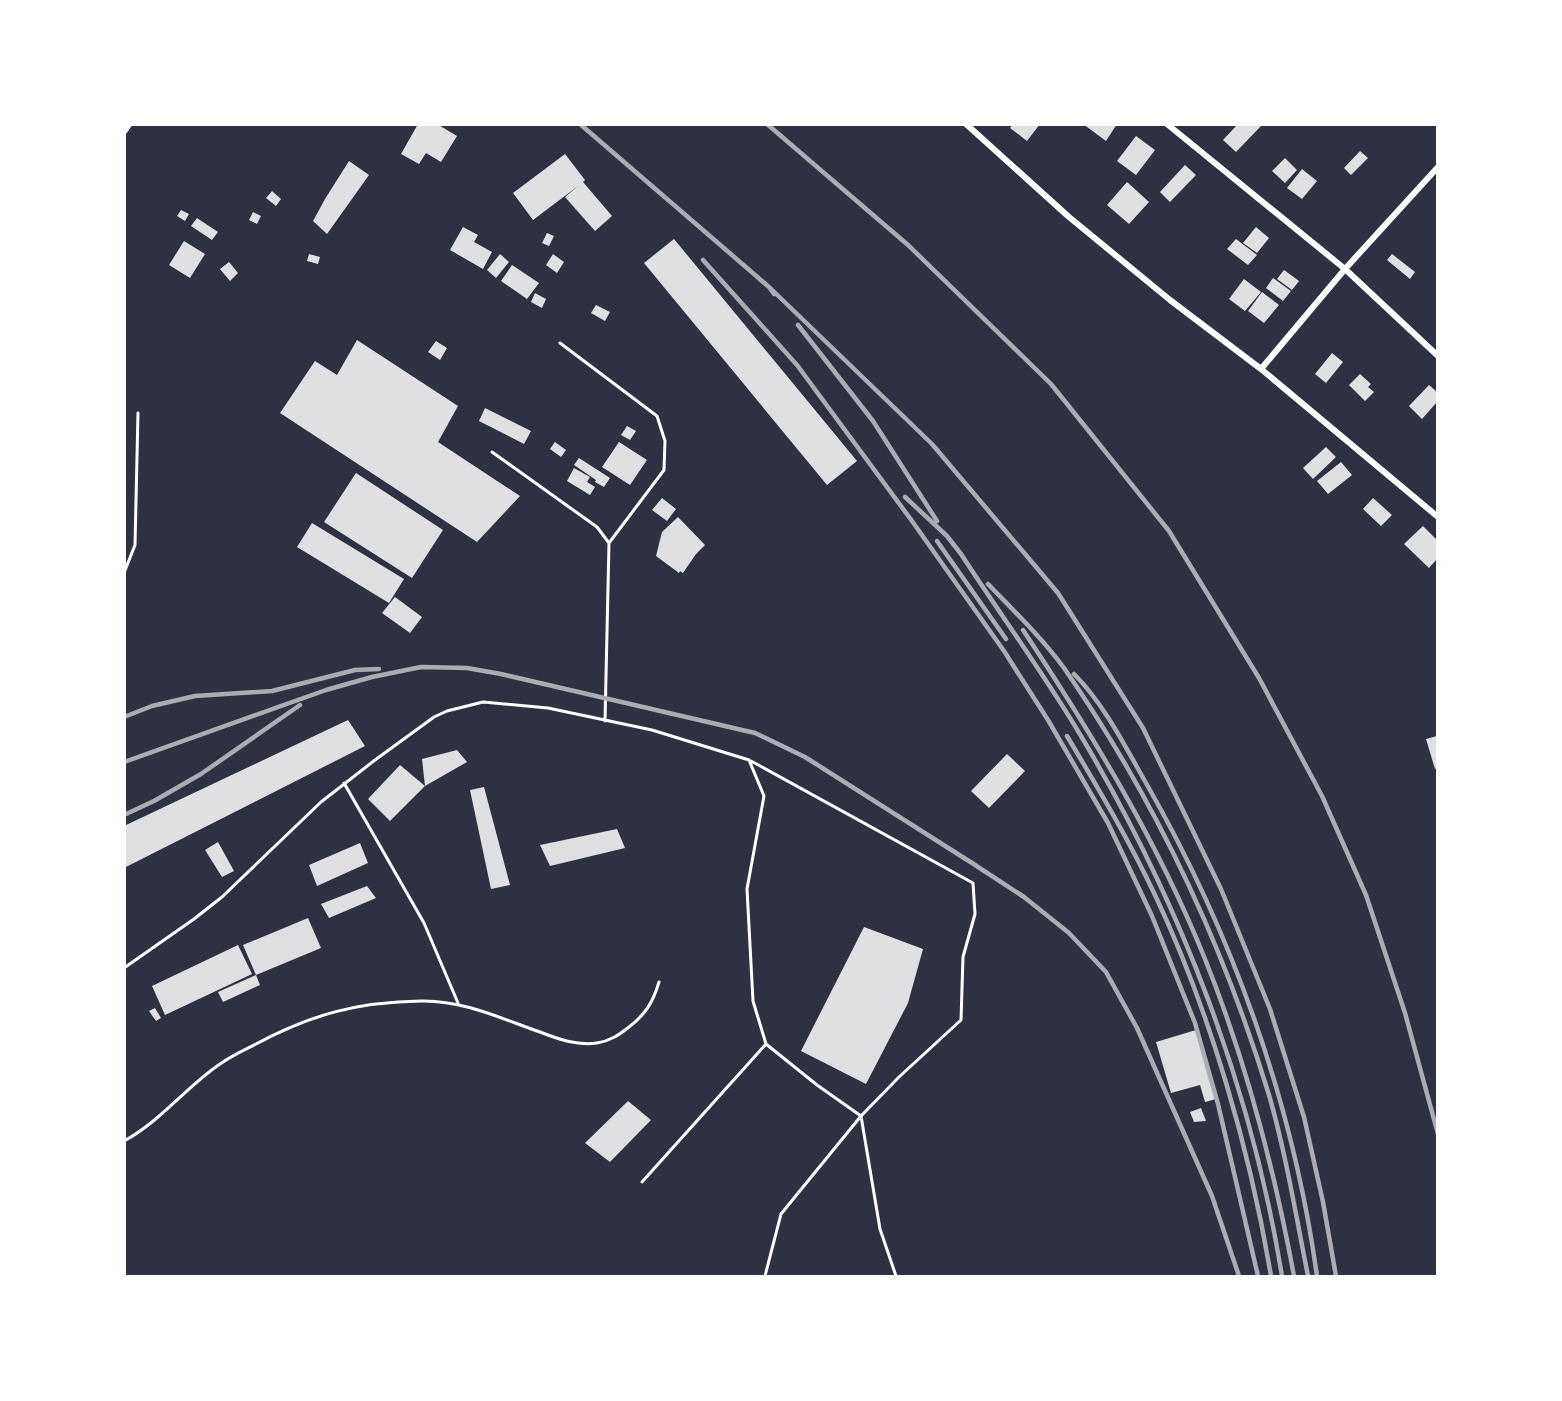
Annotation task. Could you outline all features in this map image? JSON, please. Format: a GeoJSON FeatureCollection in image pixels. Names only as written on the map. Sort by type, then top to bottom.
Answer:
{"type":"FeatureCollection","features":[{"type":"Feature","properties":{"kind":"street"},"geometry":{"type":"LineString","coordinates":[[124,130],[128,124]]}},
{"type":"Feature","properties":{"kind":"street"},"geometry":{"type":"LineString","coordinates":[[966,124],[1069,217],[1170,300],[1261,369],[1437,517]]}},
{"type":"Feature","properties":{"kind":"street"},"geometry":{"type":"LineString","coordinates":[[1167,124],[1345,269],[1437,354]]}},
{"type":"Feature","properties":{"kind":"street"},"geometry":{"type":"LineString","coordinates":[[1261,369],[1345,269],[1437,167]]}},
{"type":"Feature","properties":{"kind":"lane"},"geometry":{"type":"LineString","coordinates":[[560,343],[657,416],[665,441],[664,470],[609,543],[605,721]]}},
{"type":"Feature","properties":{"kind":"lane"},"geometry":{"type":"LineString","coordinates":[[124,573],[135,545],[138,412]]}},
{"type":"Feature","properties":{"kind":"lane"},"geometry":{"type":"LineString","coordinates":[[492,452],[597,527],[609,543]]}},
{"type":"Feature","properties":{"kind":"lane"},"geometry":{"type":"LineString","coordinates":[[124,968],[222,897],[301,820],[344,783],[434,717],[464,706],[483,702],[548,708],[652,730],[749,760],[973,883],[975,914],[963,957],[961,1020],[898,1077],[861,1116],[780,1214],[765,1276]]}},
{"type":"Feature","properties":{"kind":"lane"},"geometry":{"type":"LineString","coordinates":[[749,760],[764,796],[747,889],[753,1001],[765,1044],[861,1116],[880,1229],[897,1276]]}},
{"type":"Feature","properties":{"kind":"lane"},"geometry":{"type":"LineString","coordinates":[[344,783],[424,923],[458,1004]]}},
{"type":"Feature","properties":{"kind":"lane"},"geometry":{"type":"LineString","coordinates":[[124,1142],[165,1112],[220,1064],[285,1028],[333,1011],[387,1002],[426,1000],[458,1004],[578,1044],[597,1043],[615,1038],[638,1020],[654,1000],[659,982]]}},
{"type":"Feature","properties":{"kind":"lane"},"geometry":{"type":"LineString","coordinates":[[642,1182],[765,1044]]}},
{"type":"Feature","properties":{"kind":"building"},"geometry":{"type":"Polygon","coordinates":[[[418,124],[437,124],[457,136],[441,162],[426,153],[419,164],[401,154],[418,124]]]}},
{"type":"Feature","properties":{"kind":"building"},"geometry":{"type":"Polygon","coordinates":[[[1013,124],[1040,124],[1027,141],[1010,128],[1013,124]]]}},
{"type":"Feature","properties":{"kind":"building"},"geometry":{"type":"Polygon","coordinates":[[[1083,124],[1117,124],[1106,141],[1083,124]]]}},
{"type":"Feature","properties":{"kind":"building"},"geometry":{"type":"Polygon","coordinates":[[[1238,124],[1261,126],[1236,152],[1223,140],[1238,124]]]}},
{"type":"Feature","properties":{"kind":"building"},"geometry":{"type":"Polygon","coordinates":[[[1136,136],[1155,150],[1136,175],[1117,161],[1136,136]]]}},
{"type":"Feature","properties":{"kind":"building"},"geometry":{"type":"Polygon","coordinates":[[[1360,151],[1368,158],[1351,175],[1344,168],[1360,151]]]}},
{"type":"Feature","properties":{"kind":"building"},"geometry":{"type":"Polygon","coordinates":[[[565,154],[585,180],[583,182],[612,216],[595,231],[565,197],[578,186],[533,220],[513,193],[565,154]]]}},
{"type":"Feature","properties":{"kind":"building"},"geometry":{"type":"Polygon","coordinates":[[[1285,158],[1297,170],[1285,183],[1272,171],[1285,158]]]}},
{"type":"Feature","properties":{"kind":"building"},"geometry":{"type":"Polygon","coordinates":[[[349,161],[369,175],[327,234],[313,221],[349,161]]]}},
{"type":"Feature","properties":{"kind":"building"},"geometry":{"type":"Polygon","coordinates":[[[1185,165],[1196,175],[1170,202],[1160,192],[1185,165]]]}},
{"type":"Feature","properties":{"kind":"building"},"geometry":{"type":"Polygon","coordinates":[[[1302,169],[1317,181],[1302,199],[1287,188],[1302,169]]]}},
{"type":"Feature","properties":{"kind":"building"},"geometry":{"type":"Polygon","coordinates":[[[1127,182],[1149,202],[1129,224],[1107,205],[1127,182]]]}},
{"type":"Feature","properties":{"kind":"building"},"geometry":{"type":"Polygon","coordinates":[[[272,191],[281,199],[276,206],[266,198],[272,191]]]}},
{"type":"Feature","properties":{"kind":"building"},"geometry":{"type":"Polygon","coordinates":[[[181,210],[189,214],[185,221],[177,216],[181,210]]]}},
{"type":"Feature","properties":{"kind":"building"},"geometry":{"type":"Polygon","coordinates":[[[253,212],[261,216],[257,224],[249,220],[253,212]]]}},
{"type":"Feature","properties":{"kind":"building"},"geometry":{"type":"Polygon","coordinates":[[[197,218],[218,232],[212,240],[191,226],[197,218]]]}},
{"type":"Feature","properties":{"kind":"building"},"geometry":{"type":"Polygon","coordinates":[[[463,227],[478,235],[474,242],[492,252],[483,269],[450,250],[463,227]]]}},
{"type":"Feature","properties":{"kind":"building"},"geometry":{"type":"Polygon","coordinates":[[[1256,227],[1269,238],[1257,253],[1243,243],[1256,227]]]}},
{"type":"Feature","properties":{"kind":"building"},"geometry":{"type":"Polygon","coordinates":[[[547,233],[554,236],[549,246],[542,243],[547,233]]]}},
{"type":"Feature","properties":{"kind":"building"},"geometry":{"type":"Polygon","coordinates":[[[674,239],[857,461],[827,485],[644,263],[674,239]]]}},
{"type":"Feature","properties":{"kind":"building"},"geometry":{"type":"Polygon","coordinates":[[[1236,239],[1257,255],[1248,265],[1227,249],[1236,239]]]}},
{"type":"Feature","properties":{"kind":"building"},"geometry":{"type":"Polygon","coordinates":[[[184,241],[205,254],[190,278],[169,265],[184,241]]]}},
{"type":"Feature","properties":{"kind":"building"},"geometry":{"type":"Polygon","coordinates":[[[309,254],[320,257],[318,264],[307,261],[309,254]]]}},
{"type":"Feature","properties":{"kind":"building"},"geometry":{"type":"Polygon","coordinates":[[[500,254],[509,262],[496,278],[487,270],[500,254]]]}},
{"type":"Feature","properties":{"kind":"building"},"geometry":{"type":"Polygon","coordinates":[[[553,254],[564,262],[557,273],[546,265],[553,254]]]}},
{"type":"Feature","properties":{"kind":"building"},"geometry":{"type":"Polygon","coordinates":[[[1392,254],[1415,272],[1410,279],[1387,260],[1392,254]]]}},
{"type":"Feature","properties":{"kind":"building"},"geometry":{"type":"Polygon","coordinates":[[[229,262],[238,273],[230,281],[220,269],[229,262]]]}},
{"type":"Feature","properties":{"kind":"building"},"geometry":{"type":"Polygon","coordinates":[[[512,265],[539,283],[527,299],[501,281],[512,265]]]}},
{"type":"Feature","properties":{"kind":"building"},"geometry":{"type":"Polygon","coordinates":[[[1284,270],[1299,281],[1292,290],[1277,279],[1284,270]]]}},
{"type":"Feature","properties":{"kind":"building"},"geometry":{"type":"Polygon","coordinates":[[[1273,278],[1291,291],[1283,301],[1266,288],[1273,278]]]}},
{"type":"Feature","properties":{"kind":"building"},"geometry":{"type":"Polygon","coordinates":[[[1244,279],[1261,292],[1245,311],[1229,299],[1244,279]]]}},
{"type":"Feature","properties":{"kind":"building"},"geometry":{"type":"Polygon","coordinates":[[[1262,292],[1279,305],[1264,323],[1248,311],[1262,292]]]}},
{"type":"Feature","properties":{"kind":"building"},"geometry":{"type":"Polygon","coordinates":[[[535,293],[546,299],[542,308],[531,302],[535,293]]]}},
{"type":"Feature","properties":{"kind":"building"},"geometry":{"type":"Polygon","coordinates":[[[596,305],[610,312],[605,321],[591,313],[596,305]]]}},
{"type":"Feature","properties":{"kind":"building"},"geometry":{"type":"Polygon","coordinates":[[[357,340],[458,406],[438,442],[520,496],[477,542],[280,413],[315,361],[337,375],[357,340]]]}},
{"type":"Feature","properties":{"kind":"building"},"geometry":{"type":"Polygon","coordinates":[[[436,341],[447,348],[440,360],[428,352],[436,341]]]}},
{"type":"Feature","properties":{"kind":"building"},"geometry":{"type":"Polygon","coordinates":[[[1332,353],[1343,362],[1326,383],[1315,374],[1332,353]]]}},
{"type":"Feature","properties":{"kind":"building"},"geometry":{"type":"Polygon","coordinates":[[[1360,374],[1371,384],[1368,387],[1374,392],[1365,401],[1349,385],[1360,374]]]}},
{"type":"Feature","properties":{"kind":"building"},"geometry":{"type":"Polygon","coordinates":[[[1429,385],[1437,392],[1437,402],[1422,419],[1409,406],[1429,385]]]}},
{"type":"Feature","properties":{"kind":"building"},"geometry":{"type":"Polygon","coordinates":[[[485,408],[531,431],[524,444],[479,421],[485,408]]]}},
{"type":"Feature","properties":{"kind":"building"},"geometry":{"type":"Polygon","coordinates":[[[627,426],[636,431],[630,440],[621,435],[627,426]]]}},
{"type":"Feature","properties":{"kind":"building"},"geometry":{"type":"Polygon","coordinates":[[[555,442],[566,450],[561,457],[550,449],[555,442]]]}},
{"type":"Feature","properties":{"kind":"building"},"geometry":{"type":"Polygon","coordinates":[[[619,442],[647,460],[630,485],[602,467],[619,442]]]}},
{"type":"Feature","properties":{"kind":"building"},"geometry":{"type":"Polygon","coordinates":[[[1326,447],[1336,457],[1313,479],[1303,468],[1326,447]]]}},
{"type":"Feature","properties":{"kind":"building"},"geometry":{"type":"Polygon","coordinates":[[[579,458],[610,478],[604,487],[574,465],[579,458]]]}},
{"type":"Feature","properties":{"kind":"building"},"geometry":{"type":"Polygon","coordinates":[[[1341,462],[1352,475],[1328,494],[1317,481],[1341,462]]]}},
{"type":"Feature","properties":{"kind":"building"},"geometry":{"type":"Polygon","coordinates":[[[574,468],[590,477],[587,482],[595,487],[590,495],[567,481],[574,468]]]}},
{"type":"Feature","properties":{"kind":"building"},"geometry":{"type":"Polygon","coordinates":[[[356,473],[443,530],[412,578],[324,522],[356,473]]]}},
{"type":"Feature","properties":{"kind":"building"},"geometry":{"type":"Polygon","coordinates":[[[662,498],[676,509],[667,521],[652,510],[662,498]]]}},
{"type":"Feature","properties":{"kind":"building"},"geometry":{"type":"Polygon","coordinates":[[[1373,498],[1392,515],[1381,526],[1363,509],[1373,498]]]}},
{"type":"Feature","properties":{"kind":"building"},"geometry":{"type":"Polygon","coordinates":[[[678,517],[705,545],[683,573],[680,571],[679,573],[656,556],[662,532],[678,517]]]}},
{"type":"Feature","properties":{"kind":"building"},"geometry":{"type":"Polygon","coordinates":[[[312,523],[404,579],[389,603],[297,547],[312,523]]]}},
{"type":"Feature","properties":{"kind":"building"},"geometry":{"type":"Polygon","coordinates":[[[1423,526],[1437,540],[1437,559],[1429,568],[1404,544],[1423,526]]]}},
{"type":"Feature","properties":{"kind":"building"},"geometry":{"type":"Polygon","coordinates":[[[395,597],[422,617],[410,633],[382,613],[395,597]]]}},
{"type":"Feature","properties":{"kind":"building"},"geometry":{"type":"Polygon","coordinates":[[[348,720],[365,746],[124,868],[124,826],[348,720]]]}},
{"type":"Feature","properties":{"kind":"building"},"geometry":{"type":"Polygon","coordinates":[[[1437,736],[1437,768],[1435,769],[1426,739],[1437,736]]]}},
{"type":"Feature","properties":{"kind":"building"},"geometry":{"type":"Polygon","coordinates":[[[457,750],[467,762],[425,786],[422,759],[457,750]]]}},
{"type":"Feature","properties":{"kind":"building"},"geometry":{"type":"Polygon","coordinates":[[[1007,754],[1025,771],[989,808],[971,791],[1007,754]]]}},
{"type":"Feature","properties":{"kind":"building"},"geometry":{"type":"Polygon","coordinates":[[[400,765],[425,786],[390,821],[368,799],[400,765]]]}},
{"type":"Feature","properties":{"kind":"building"},"geometry":{"type":"Polygon","coordinates":[[[484,787],[510,885],[491,889],[470,790],[484,787]]]}},
{"type":"Feature","properties":{"kind":"building"},"geometry":{"type":"Polygon","coordinates":[[[617,829],[625,848],[550,866],[540,845],[617,829]]]}},
{"type":"Feature","properties":{"kind":"building"},"geometry":{"type":"Polygon","coordinates":[[[218,842],[234,871],[222,877],[205,850],[218,842]]]}},
{"type":"Feature","properties":{"kind":"building"},"geometry":{"type":"Polygon","coordinates":[[[360,843],[368,863],[317,886],[309,865],[360,843]]]}},
{"type":"Feature","properties":{"kind":"building"},"geometry":{"type":"Polygon","coordinates":[[[367,886],[376,898],[329,918],[321,904],[367,886]]]}},
{"type":"Feature","properties":{"kind":"building"},"geometry":{"type":"Polygon","coordinates":[[[308,918],[321,948],[256,975],[243,945],[308,918]]]}},
{"type":"Feature","properties":{"kind":"building"},"geometry":{"type":"Polygon","coordinates":[[[864,927],[923,949],[908,1003],[866,1084],[801,1051],[864,927]]]}},
{"type":"Feature","properties":{"kind":"building"},"geometry":{"type":"Polygon","coordinates":[[[238,945],[252,974],[165,1015],[152,986],[238,945]]]}},
{"type":"Feature","properties":{"kind":"building"},"geometry":{"type":"Polygon","coordinates":[[[256,975],[260,985],[223,1002],[218,992],[256,975]]]}},
{"type":"Feature","properties":{"kind":"building"},"geometry":{"type":"Polygon","coordinates":[[[155,1008],[161,1018],[156,1021],[149,1011],[155,1008]]]}},
{"type":"Feature","properties":{"kind":"building"},"geometry":{"type":"Polygon","coordinates":[[[1196,1030],[1216,1099],[1205,1102],[1200,1085],[1171,1093],[1156,1042],[1196,1030]]]}},
{"type":"Feature","properties":{"kind":"building"},"geometry":{"type":"Polygon","coordinates":[[[628,1101],[651,1120],[610,1162],[585,1143],[628,1101]]]}},
{"type":"Feature","properties":{"kind":"building"},"geometry":{"type":"Polygon","coordinates":[[[1201,1108],[1206,1121],[1194,1122],[1190,1112],[1201,1108]]]}},
{"type":"Feature","properties":{"kind":"railway"},"geometry":{"type":"LineString","coordinates":[[580,124],[769,287],[774,294]]}},
{"type":"Feature","properties":{"kind":"railway"},"geometry":{"type":"LineString","coordinates":[[767,124],[908,245],[1051,384],[1169,531],[1259,678],[1322,796],[1366,895],[1405,1013],[1438,1134]]}},
{"type":"Feature","properties":{"kind":"railway"},"geometry":{"type":"LineString","coordinates":[[703,260],[797,365],[912,521],[1004,651],[1048,720],[1108,823],[1152,916],[1195,1023],[1218,1104],[1258,1276]]}},
{"type":"Feature","properties":{"kind":"railway"},"geometry":{"type":"LineString","coordinates":[[769,287],[932,444],[1058,593],[1143,728],[1221,889],[1270,1009],[1304,1117],[1323,1202],[1336,1276]]}},
{"type":"Feature","properties":{"kind":"railway"},"geometry":{"type":"LineString","coordinates":[[798,325],[873,421],[937,521]]}},
{"type":"Feature","properties":{"kind":"railway"},"geometry":{"type":"LineString","coordinates":[[905,497],[947,536],[961,554],[1037,667],[1081,736],[1150,864],[1180,929],[1231,1065],[1269,1205],[1282,1276]]}},
{"type":"Feature","properties":{"kind":"railway"},"geometry":{"type":"LineString","coordinates":[[937,541],[1006,639]]}},
{"type":"Feature","properties":{"kind":"railway"},"geometry":{"type":"LineString","coordinates":[[988,584],[1037,635],[1064,668],[1097,717],[1156,820],[1208,928],[1251,1039],[1269,1095],[1286,1162],[1308,1276]]}},
{"type":"Feature","properties":{"kind":"railway"},"geometry":{"type":"LineString","coordinates":[[1023,630],[1099,749],[1145,831],[1187,916],[1220,997],[1246,1076],[1268,1155],[1294,1276]]}},
{"type":"Feature","properties":{"kind":"railway"},"geometry":{"type":"LineString","coordinates":[[124,762],[326,690],[372,677],[421,667],[467,668],[501,674],[755,733],[805,757],[1024,897],[1069,933],[1106,972],[1137,1028],[1212,1196],[1239,1276]]}},
{"type":"Feature","properties":{"kind":"railway"},"geometry":{"type":"LineString","coordinates":[[124,717],[152,706],[195,696],[272,691],[355,670],[379,669]]}},
{"type":"Feature","properties":{"kind":"railway"},"geometry":{"type":"LineString","coordinates":[[1074,674],[1095,698],[1146,783],[1206,900],[1232,960],[1275,1084],[1292,1147],[1317,1276]]}},
{"type":"Feature","properties":{"kind":"railway"},"geometry":{"type":"LineString","coordinates":[[124,815],[201,774],[300,705]]}},
{"type":"Feature","properties":{"kind":"railway"},"geometry":{"type":"LineString","coordinates":[[1067,736],[1113,814],[1145,875],[1193,986],[1240,1131],[1271,1276]]}}]}
